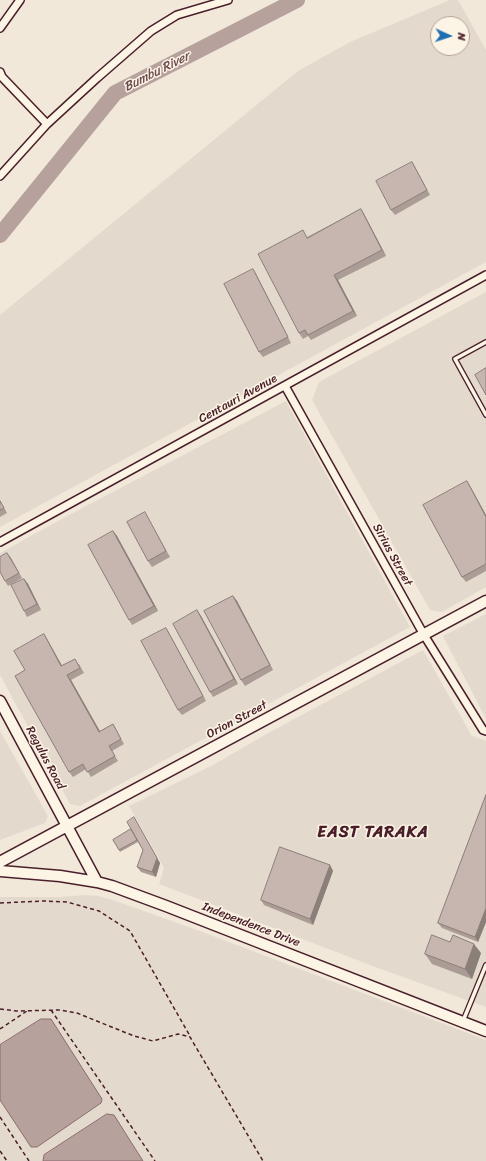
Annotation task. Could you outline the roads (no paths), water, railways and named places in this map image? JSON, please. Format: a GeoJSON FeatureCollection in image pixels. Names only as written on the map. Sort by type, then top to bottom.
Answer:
{"type":"FeatureCollection","features":[{"type":"Feature","properties":{"kind":"street"},"geometry":{"type":"LineString","coordinates":[[0,28],[20,0]]}},
{"type":"Feature","properties":{"kind":"street"},"geometry":{"type":"LineString","coordinates":[[0,176],[47,124],[151,31],[177,15],[228,0]]}},
{"type":"Feature","properties":{"kind":"street"},"geometry":{"type":"LineString","coordinates":[[0,72],[2,77],[47,124]]}},
{"type":"Feature","properties":{"kind":"street","name":"Centauri Avenue"},"geometry":{"type":"LineString","coordinates":[[0,542],[486,275]]}},
{"type":"Feature","properties":{"kind":"street","name":"Sirius Street"},"geometry":{"type":"LineString","coordinates":[[286,386],[424,635],[482,730],[486,731]]}},
{"type":"Feature","properties":{"kind":"street","name":"Orion Street"},"geometry":{"type":"LineString","coordinates":[[0,862],[486,601]]}},
{"type":"Feature","properties":{"kind":"street","name":"Regulus Road"},"geometry":{"type":"LineString","coordinates":[[0,702],[97,882]]}},
{"type":"Feature","properties":{"kind":"street","name":"Independence Drive"},"geometry":{"type":"LineString","coordinates":[[0,871],[60,876],[97,882],[133,893],[486,1031]]}},
{"type":"Feature","properties":{"kind":"lane"},"geometry":{"type":"LineString","coordinates":[[486,342],[455,359],[486,415]]}},
{"type":"Feature","properties":{"kind":"lane"},"geometry":{"type":"LineString","coordinates":[[463,1022],[486,965]]}},
{"type":"Feature","properties":{"kind":"waterway","name":"Bumbu River"},"geometry":{"type":"LineString","coordinates":[[0,235],[115,93],[297,0]]}},
{"type":"Feature","properties":{"kind":"district","name":"EAST TARAKA"},"geometry":{"type":"Point","coordinates":[373,833]}}]}
